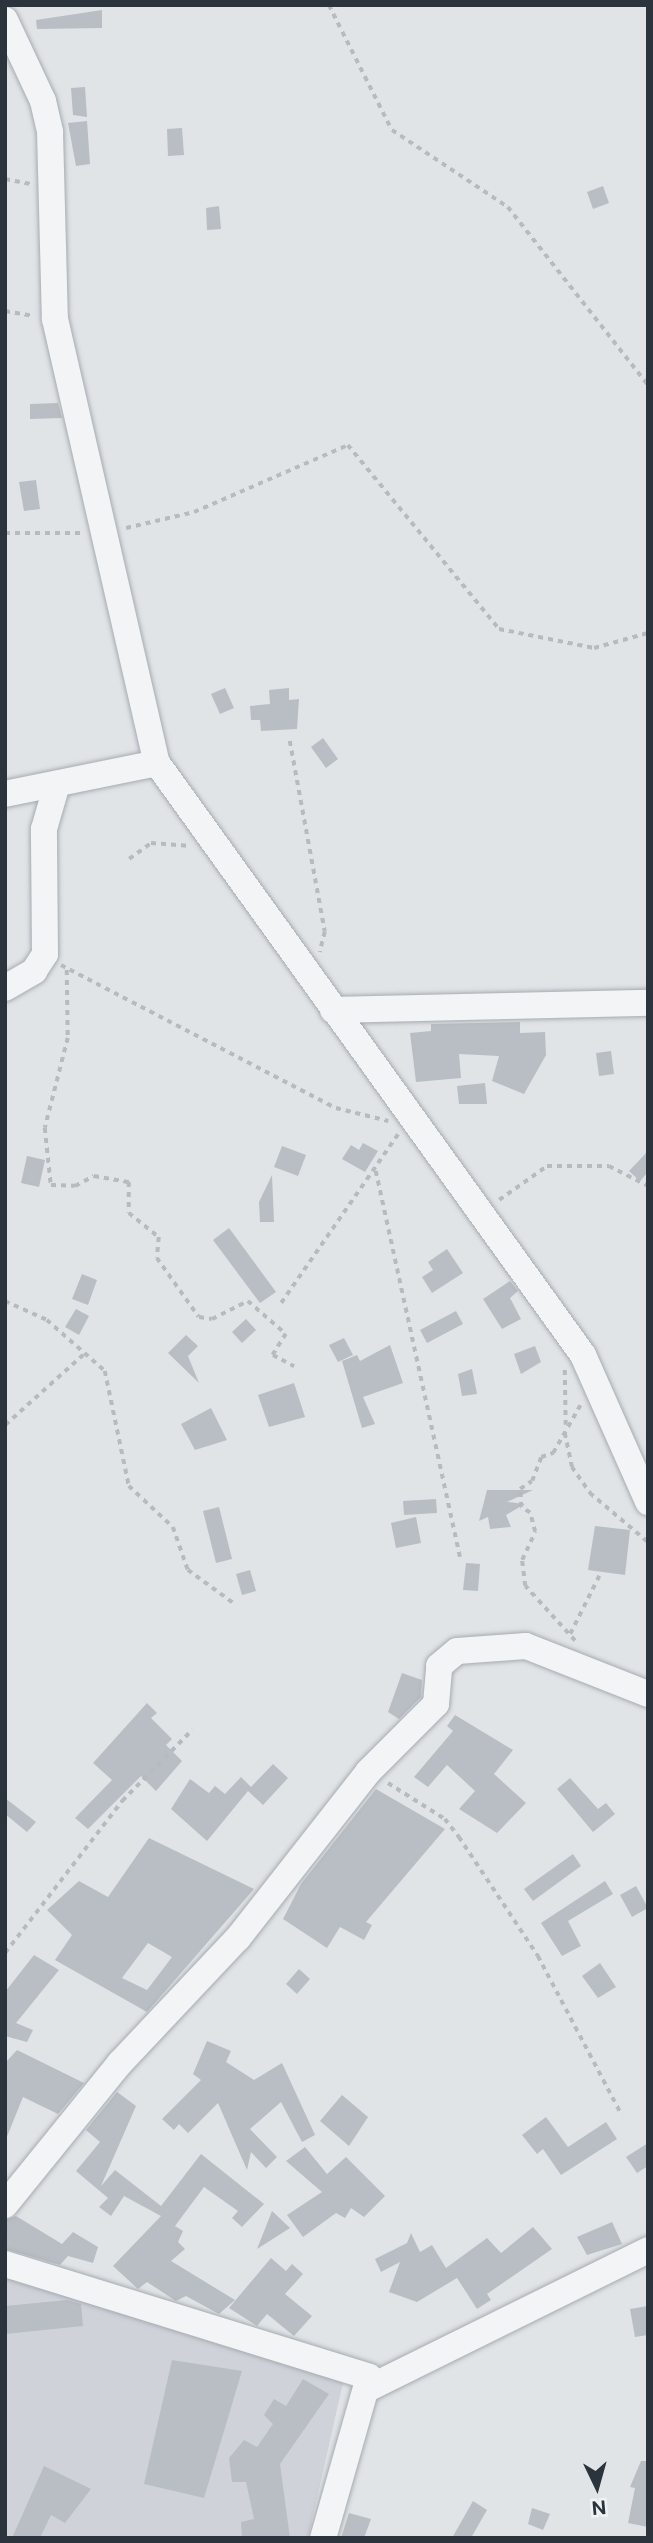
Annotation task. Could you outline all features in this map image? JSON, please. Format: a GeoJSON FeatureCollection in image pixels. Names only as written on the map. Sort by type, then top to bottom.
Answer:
{"type":"FeatureCollection","features":[{"type":"Feature","properties":{"kind":"street"},"geometry":{"type":"LineString","coordinates":[[5,20],[43,101],[50,132],[55,319],[106,533],[156,763],[311,985],[333,1010],[563,1326],[597,1378],[648,1502]]}},
{"type":"Feature","properties":{"kind":"street"},"geometry":{"type":"LineString","coordinates":[[5,793],[156,763]]}},
{"type":"Feature","properties":{"kind":"street"},"geometry":{"type":"LineString","coordinates":[[5,988],[34,971],[45,954],[44,830],[57,784]]}},
{"type":"Feature","properties":{"kind":"street"},"geometry":{"type":"LineString","coordinates":[[333,1010],[648,1003]]}},
{"type":"Feature","properties":{"kind":"street"},"geometry":{"type":"LineString","coordinates":[[5,2205],[120,2063],[238,1938],[369,1772],[436,1704],[439,1666],[457,1651],[526,1646],[648,1694]]}},
{"type":"Feature","properties":{"kind":"street"},"geometry":{"type":"LineString","coordinates":[[371,2387],[648,2250]]}},
{"type":"Feature","properties":{"kind":"street"},"geometry":{"type":"LineString","coordinates":[[5,2264],[363,2372],[371,2387],[323,2538]]}},
{"type":"Feature","properties":{"kind":"path"},"geometry":{"type":"LineString","coordinates":[[329,5],[392,130],[508,207],[648,385]]}},
{"type":"Feature","properties":{"kind":"path"},"geometry":{"type":"LineString","coordinates":[[5,311],[55,319]]}},
{"type":"Feature","properties":{"kind":"path"},"geometry":{"type":"LineString","coordinates":[[5,533],[106,533],[194,512],[348,446],[499,629],[594,648],[648,633]]}},
{"type":"Feature","properties":{"kind":"path"},"geometry":{"type":"LineString","coordinates":[[290,741],[325,932],[311,985]]}},
{"type":"Feature","properties":{"kind":"path"},"geometry":{"type":"LineString","coordinates":[[129,859],[164,841],[212,846]]}},
{"type":"Feature","properties":{"kind":"path"},"geometry":{"type":"LineString","coordinates":[[45,954],[67,970],[336,1108],[404,1125],[376,1171],[281,1303]]}},
{"type":"Feature","properties":{"kind":"path"},"geometry":{"type":"LineString","coordinates":[[67,970],[68,1038],[45,1128],[51,1185],[75,1186],[94,1176],[128,1182],[129,1213],[159,1237],[157,1258],[199,1317],[212,1319],[248,1301],[267,1311],[286,1334],[273,1354],[294,1366]]}},
{"type":"Feature","properties":{"kind":"path"},"geometry":{"type":"LineString","coordinates":[[480,1213],[547,1166],[608,1166],[648,1186]]}},
{"type":"Feature","properties":{"kind":"path"},"geometry":{"type":"LineString","coordinates":[[376,1171],[461,1560]]}},
{"type":"Feature","properties":{"kind":"path"},"geometry":{"type":"LineString","coordinates":[[5,1300],[47,1320],[83,1355],[105,1371],[129,1486],[173,1527],[188,1570],[236,1605]]}},
{"type":"Feature","properties":{"kind":"path"},"geometry":{"type":"LineString","coordinates":[[563,1326],[566,1428],[572,1467],[590,1493],[648,1542]]}},
{"type":"Feature","properties":{"kind":"path"},"geometry":{"type":"LineString","coordinates":[[5,1425],[83,1355]]}},
{"type":"Feature","properties":{"kind":"path"},"geometry":{"type":"LineString","coordinates":[[580,1646],[525,1586],[522,1560],[535,1532],[530,1513],[521,1507],[520,1489],[566,1428],[597,1378]]}},
{"type":"Feature","properties":{"kind":"path"},"geometry":{"type":"LineString","coordinates":[[569,1635],[599,1576]]}},
{"type":"Feature","properties":{"kind":"path"},"geometry":{"type":"LineString","coordinates":[[5,1953],[122,1801],[192,1730]]}},
{"type":"Feature","properties":{"kind":"path"},"geometry":{"type":"LineString","coordinates":[[369,1772],[445,1819],[459,1837],[538,1956],[622,2115]]}},
{"type":"Feature","properties":{"kind":"shaded area"},"geometry":{"type":"Polygon","coordinates":[[[5,2274],[343,2383],[308,2538],[5,2538],[5,2274]]]}},
{"type":"Feature","properties":{"kind":"building"},"geometry":{"type":"Polygon","coordinates":[[[102,10],[102,28],[37,29],[36,20],[102,10]]]}},
{"type":"Feature","properties":{"kind":"building"},"geometry":{"type":"Polygon","coordinates":[[[85,87],[87,117],[73,115],[71,88],[85,87]]]}},
{"type":"Feature","properties":{"kind":"building"},"geometry":{"type":"Polygon","coordinates":[[[87,121],[90,164],[76,166],[68,123],[87,121]]]}},
{"type":"Feature","properties":{"kind":"building"},"geometry":{"type":"Polygon","coordinates":[[[182,128],[184,155],[168,156],[167,129],[182,128]]]}},
{"type":"Feature","properties":{"kind":"building"},"geometry":{"type":"Polygon","coordinates":[[[603,186],[609,203],[593,209],[587,192],[603,186]]]}},
{"type":"Feature","properties":{"kind":"building"},"geometry":{"type":"Polygon","coordinates":[[[219,206],[221,229],[207,230],[206,208],[219,206]]]}},
{"type":"Feature","properties":{"kind":"building"},"geometry":{"type":"Polygon","coordinates":[[[58,403],[62,418],[30,419],[30,404],[58,403]]]}},
{"type":"Feature","properties":{"kind":"building"},"geometry":{"type":"Polygon","coordinates":[[[36,480],[40,509],[24,511],[19,482],[36,480]]]}},
{"type":"Feature","properties":{"kind":"building"},"geometry":{"type":"Polygon","coordinates":[[[225,688],[234,708],[220,714],[211,694],[225,688]]]}},
{"type":"Feature","properties":{"kind":"building"},"geometry":{"type":"Polygon","coordinates":[[[289,688],[289,700],[299,699],[297,729],[261,731],[260,720],[251,720],[250,706],[270,704],[269,690],[289,688]]]}},
{"type":"Feature","properties":{"kind":"building"},"geometry":{"type":"Polygon","coordinates":[[[323,738],[338,759],[326,768],[311,747],[323,738]]]}},
{"type":"Feature","properties":{"kind":"building"},"geometry":{"type":"Polygon","coordinates":[[[520,1022],[520,1033],[545,1032],[546,1055],[524,1094],[492,1081],[499,1056],[459,1054],[461,1078],[416,1082],[410,1033],[431,1031],[431,1024],[520,1022]]]}},
{"type":"Feature","properties":{"kind":"building"},"geometry":{"type":"Polygon","coordinates":[[[611,1051],[614,1074],[599,1076],[596,1053],[611,1051]]]}},
{"type":"Feature","properties":{"kind":"building"},"geometry":{"type":"Polygon","coordinates":[[[485,1083],[487,1104],[459,1104],[457,1086],[485,1083]]]}},
{"type":"Feature","properties":{"kind":"building"},"geometry":{"type":"Polygon","coordinates":[[[363,1143],[378,1151],[365,1172],[342,1159],[351,1145],[359,1150],[363,1143]]]}},
{"type":"Feature","properties":{"kind":"building"},"geometry":{"type":"Polygon","coordinates":[[[282,1146],[306,1155],[298,1176],[274,1167],[282,1146]]]}},
{"type":"Feature","properties":{"kind":"building"},"geometry":{"type":"Polygon","coordinates":[[[648,1151],[648,1172],[640,1181],[629,1171],[648,1151]]]}},
{"type":"Feature","properties":{"kind":"building"},"geometry":{"type":"Polygon","coordinates":[[[27,1156],[45,1160],[39,1187],[21,1183],[27,1156]]]}},
{"type":"Feature","properties":{"kind":"building"},"geometry":{"type":"Polygon","coordinates":[[[272,1175],[274,1222],[260,1222],[259,1202],[272,1175]]]}},
{"type":"Feature","properties":{"kind":"building"},"geometry":{"type":"Polygon","coordinates":[[[229,1228],[276,1292],[260,1303],[213,1240],[229,1228]]]}},
{"type":"Feature","properties":{"kind":"building"},"geometry":{"type":"Polygon","coordinates":[[[447,1249],[463,1273],[432,1293],[422,1277],[433,1270],[428,1262],[447,1249]]]}},
{"type":"Feature","properties":{"kind":"building"},"geometry":{"type":"Polygon","coordinates":[[[82,1274],[97,1280],[88,1305],[72,1299],[82,1274]]]}},
{"type":"Feature","properties":{"kind":"building"},"geometry":{"type":"Polygon","coordinates":[[[510,1281],[518,1291],[510,1298],[521,1319],[502,1329],[483,1299],[510,1281]]]}},
{"type":"Feature","properties":{"kind":"building"},"geometry":{"type":"Polygon","coordinates":[[[76,1309],[89,1316],[79,1335],[65,1327],[76,1309]]]}},
{"type":"Feature","properties":{"kind":"building"},"geometry":{"type":"Polygon","coordinates":[[[456,1311],[463,1324],[427,1343],[420,1330],[456,1311]]]}},
{"type":"Feature","properties":{"kind":"building"},"geometry":{"type":"Polygon","coordinates":[[[246,1319],[256,1330],[242,1343],[232,1332],[246,1319]]]}},
{"type":"Feature","properties":{"kind":"building"},"geometry":{"type":"Polygon","coordinates":[[[186,1335],[198,1346],[188,1356],[199,1383],[168,1353],[186,1335]]]}},
{"type":"Feature","properties":{"kind":"building"},"geometry":{"type":"Polygon","coordinates":[[[344,1338],[353,1355],[338,1362],[329,1345],[344,1338]]]}},
{"type":"Feature","properties":{"kind":"building"},"geometry":{"type":"Polygon","coordinates":[[[390,1345],[403,1383],[363,1397],[375,1424],[362,1428],[342,1361],[357,1355],[360,1361],[390,1345]]]}},
{"type":"Feature","properties":{"kind":"building"},"geometry":{"type":"Polygon","coordinates":[[[535,1346],[541,1362],[521,1374],[514,1354],[535,1346]]]}},
{"type":"Feature","properties":{"kind":"building"},"geometry":{"type":"Polygon","coordinates":[[[472,1369],[477,1394],[462,1396],[458,1374],[472,1369]]]}},
{"type":"Feature","properties":{"kind":"building"},"geometry":{"type":"Polygon","coordinates":[[[294,1383],[305,1417],[269,1427],[258,1395],[294,1383]]]}},
{"type":"Feature","properties":{"kind":"building"},"geometry":{"type":"Polygon","coordinates":[[[211,1408],[227,1440],[195,1450],[181,1424],[211,1408]]]}},
{"type":"Feature","properties":{"kind":"building"},"geometry":{"type":"Polygon","coordinates":[[[487,1490],[533,1490],[507,1502],[525,1504],[506,1515],[511,1527],[490,1529],[488,1517],[479,1521],[487,1490]]]}},
{"type":"Feature","properties":{"kind":"building"},"geometry":{"type":"Polygon","coordinates":[[[436,1499],[437,1513],[404,1515],[403,1501],[436,1499]]]}},
{"type":"Feature","properties":{"kind":"building"},"geometry":{"type":"Polygon","coordinates":[[[219,1507],[232,1559],[216,1563],[203,1511],[219,1507]]]}},
{"type":"Feature","properties":{"kind":"building"},"geometry":{"type":"Polygon","coordinates":[[[416,1517],[421,1543],[396,1548],[391,1523],[416,1517]]]}},
{"type":"Feature","properties":{"kind":"building"},"geometry":{"type":"Polygon","coordinates":[[[595,1526],[630,1530],[625,1575],[588,1570],[595,1526]]]}},
{"type":"Feature","properties":{"kind":"building"},"geometry":{"type":"Polygon","coordinates":[[[466,1563],[480,1564],[478,1591],[463,1590],[466,1563]]]}},
{"type":"Feature","properties":{"kind":"building"},"geometry":{"type":"Polygon","coordinates":[[[250,1570],[256,1591],[242,1595],[236,1574],[250,1570]]]}},
{"type":"Feature","properties":{"kind":"building"},"geometry":{"type":"Polygon","coordinates":[[[402,1673],[422,1680],[421,1697],[399,1719],[388,1712],[402,1673]]]}},
{"type":"Feature","properties":{"kind":"building"},"geometry":{"type":"Polygon","coordinates":[[[147,1703],[157,1713],[151,1718],[172,1739],[166,1745],[182,1761],[156,1791],[141,1776],[88,1829],[75,1818],[112,1780],[93,1763],[147,1703]]]}},
{"type":"Feature","properties":{"kind":"building"},"geometry":{"type":"Polygon","coordinates":[[[455,1715],[513,1750],[494,1774],[526,1803],[497,1833],[459,1809],[475,1791],[447,1765],[428,1787],[414,1777],[453,1731],[447,1726],[455,1715]]]}},
{"type":"Feature","properties":{"kind":"building"},"geometry":{"type":"Polygon","coordinates":[[[273,1764],[288,1778],[263,1805],[248,1791],[207,1841],[171,1809],[190,1779],[209,1793],[215,1786],[225,1794],[241,1777],[251,1787],[273,1764]]]}},
{"type":"Feature","properties":{"kind":"building"},"geometry":{"type":"Polygon","coordinates":[[[570,1778],[598,1809],[606,1803],[615,1814],[593,1832],[557,1789],[570,1778]]]}},
{"type":"Feature","properties":{"kind":"building"},"geometry":{"type":"Polygon","coordinates":[[[376,1789],[445,1829],[366,1922],[372,1925],[364,1940],[340,1927],[327,1948],[283,1919],[301,1884],[376,1789]]]}},
{"type":"Feature","properties":{"kind":"building"},"geometry":{"type":"Polygon","coordinates":[[[5,1798],[36,1822],[27,1832],[5,1814],[5,1798]]]}},
{"type":"Feature","properties":{"kind":"building"},"geometry":{"type":"Polygon","coordinates":[[[149,1838],[254,1889],[147,2012],[55,1960],[72,1935],[47,1910],[79,1881],[108,1897],[149,1838]],[[148,1943],[122,1978],[147,1990],[172,1957],[148,1943]]]}},
{"type":"Feature","properties":{"kind":"building"},"geometry":{"type":"Polygon","coordinates":[[[573,1854],[581,1866],[533,1901],[524,1889],[573,1854]]]}},
{"type":"Feature","properties":{"kind":"building"},"geometry":{"type":"Polygon","coordinates":[[[605,1881],[613,1894],[568,1921],[581,1946],[562,1956],[541,1923],[605,1881]]]}},
{"type":"Feature","properties":{"kind":"building"},"geometry":{"type":"Polygon","coordinates":[[[636,1886],[648,1908],[632,1917],[620,1895],[636,1886]]]}},
{"type":"Feature","properties":{"kind":"building"},"geometry":{"type":"Polygon","coordinates":[[[34,1955],[59,1970],[16,2023],[33,2030],[27,2042],[5,2036],[5,1992],[34,1955]]]}},
{"type":"Feature","properties":{"kind":"building"},"geometry":{"type":"Polygon","coordinates":[[[600,1963],[616,1987],[598,1998],[582,1976],[600,1963]]]}},
{"type":"Feature","properties":{"kind":"building"},"geometry":{"type":"Polygon","coordinates":[[[299,1969],[310,1979],[297,1994],[286,1984],[299,1969]]]}},
{"type":"Feature","properties":{"kind":"building"},"geometry":{"type":"Polygon","coordinates":[[[207,2041],[231,2051],[226,2062],[254,2080],[282,2063],[315,2135],[302,2142],[281,2102],[250,2129],[277,2157],[266,2168],[251,2152],[247,2170],[218,2103],[188,2133],[179,2124],[174,2130],[162,2119],[201,2080],[193,2074],[207,2041]]]}},
{"type":"Feature","properties":{"kind":"building"},"geometry":{"type":"Polygon","coordinates":[[[17,2050],[84,2083],[58,2114],[23,2097],[6,2139],[5,2063],[17,2050]]]}},
{"type":"Feature","properties":{"kind":"building"},"geometry":{"type":"Polygon","coordinates":[[[117,2092],[136,2106],[101,2186],[115,2170],[161,2206],[201,2154],[264,2204],[242,2227],[232,2218],[238,2211],[204,2187],[175,2226],[183,2231],[178,2242],[185,2249],[171,2261],[235,2300],[219,2314],[186,2296],[176,2301],[147,2282],[138,2289],[113,2266],[161,2216],[124,2196],[111,2216],[99,2207],[108,2198],[76,2171],[100,2142],[86,2130],[117,2092]]]}},
{"type":"Feature","properties":{"kind":"building"},"geometry":{"type":"Polygon","coordinates":[[[342,2095],[368,2117],[349,2146],[320,2121],[342,2095]]]}},
{"type":"Feature","properties":{"kind":"building"},"geometry":{"type":"Polygon","coordinates":[[[546,2117],[568,2147],[606,2122],[617,2139],[561,2175],[543,2149],[537,2154],[522,2135],[546,2117]]]}},
{"type":"Feature","properties":{"kind":"building"},"geometry":{"type":"Polygon","coordinates":[[[648,2143],[648,2166],[637,2173],[626,2157],[648,2143]]]}},
{"type":"Feature","properties":{"kind":"building"},"geometry":{"type":"Polygon","coordinates":[[[305,2147],[327,2174],[346,2157],[385,2196],[364,2217],[351,2208],[345,2218],[336,2213],[303,2237],[287,2215],[322,2192],[286,2161],[305,2147]]]}},
{"type":"Feature","properties":{"kind":"building"},"geometry":{"type":"Polygon","coordinates":[[[272,2211],[290,2228],[257,2249],[272,2211]]]}},
{"type":"Feature","properties":{"kind":"building"},"geometry":{"type":"Polygon","coordinates":[[[16,2216],[62,2244],[73,2232],[98,2247],[93,2263],[68,2256],[60,2265],[5,2249],[5,2220],[16,2216]]]}},
{"type":"Feature","properties":{"kind":"building"},"geometry":{"type":"Polygon","coordinates":[[[612,2222],[622,2244],[587,2255],[577,2237],[612,2222]]]}},
{"type":"Feature","properties":{"kind":"building"},"geometry":{"type":"Polygon","coordinates":[[[533,2227],[552,2249],[487,2294],[491,2300],[477,2309],[457,2278],[417,2302],[389,2292],[400,2262],[381,2272],[375,2259],[407,2243],[411,2233],[420,2252],[432,2245],[446,2268],[487,2238],[501,2253],[533,2227]]]}},
{"type":"Feature","properties":{"kind":"building"},"geometry":{"type":"Polygon","coordinates":[[[271,2258],[286,2271],[292,2264],[303,2274],[285,2294],[312,2316],[294,2336],[267,2314],[257,2326],[229,2308],[271,2258]]]}},
{"type":"Feature","properties":{"kind":"building"},"geometry":{"type":"Polygon","coordinates":[[[67,2300],[81,2304],[83,2326],[5,2334],[5,2306],[67,2300]]]}},
{"type":"Feature","properties":{"kind":"building"},"geometry":{"type":"Polygon","coordinates":[[[648,2306],[648,2335],[635,2337],[630,2309],[648,2306]]]}},
{"type":"Feature","properties":{"kind":"building"},"geometry":{"type":"Polygon","coordinates":[[[172,2360],[242,2371],[204,2498],[144,2484],[172,2360]]]}},
{"type":"Feature","properties":{"kind":"building"},"geometry":{"type":"Polygon","coordinates":[[[303,2379],[329,2394],[280,2464],[290,2538],[242,2537],[241,2522],[254,2519],[246,2482],[232,2482],[229,2458],[244,2440],[257,2447],[273,2424],[264,2415],[274,2399],[286,2406],[303,2379]]]}},
{"type":"Feature","properties":{"kind":"building"},"geometry":{"type":"Polygon","coordinates":[[[641,2461],[648,2461],[648,2527],[628,2523],[635,2488],[630,2487],[641,2461]]]}},
{"type":"Feature","properties":{"kind":"building"},"geometry":{"type":"Polygon","coordinates":[[[44,2466],[91,2489],[65,2523],[51,2515],[40,2538],[12,2538],[44,2466]]]}},
{"type":"Feature","properties":{"kind":"building"},"geometry":{"type":"Polygon","coordinates":[[[473,2501],[487,2510],[471,2538],[452,2538],[473,2501]]]}},
{"type":"Feature","properties":{"kind":"building"},"geometry":{"type":"Polygon","coordinates":[[[532,2508],[550,2514],[543,2530],[528,2524],[532,2508]]]}},
{"type":"Feature","properties":{"kind":"building"},"geometry":{"type":"Polygon","coordinates":[[[349,2513],[371,2519],[364,2538],[341,2538],[349,2513]]]}}]}
